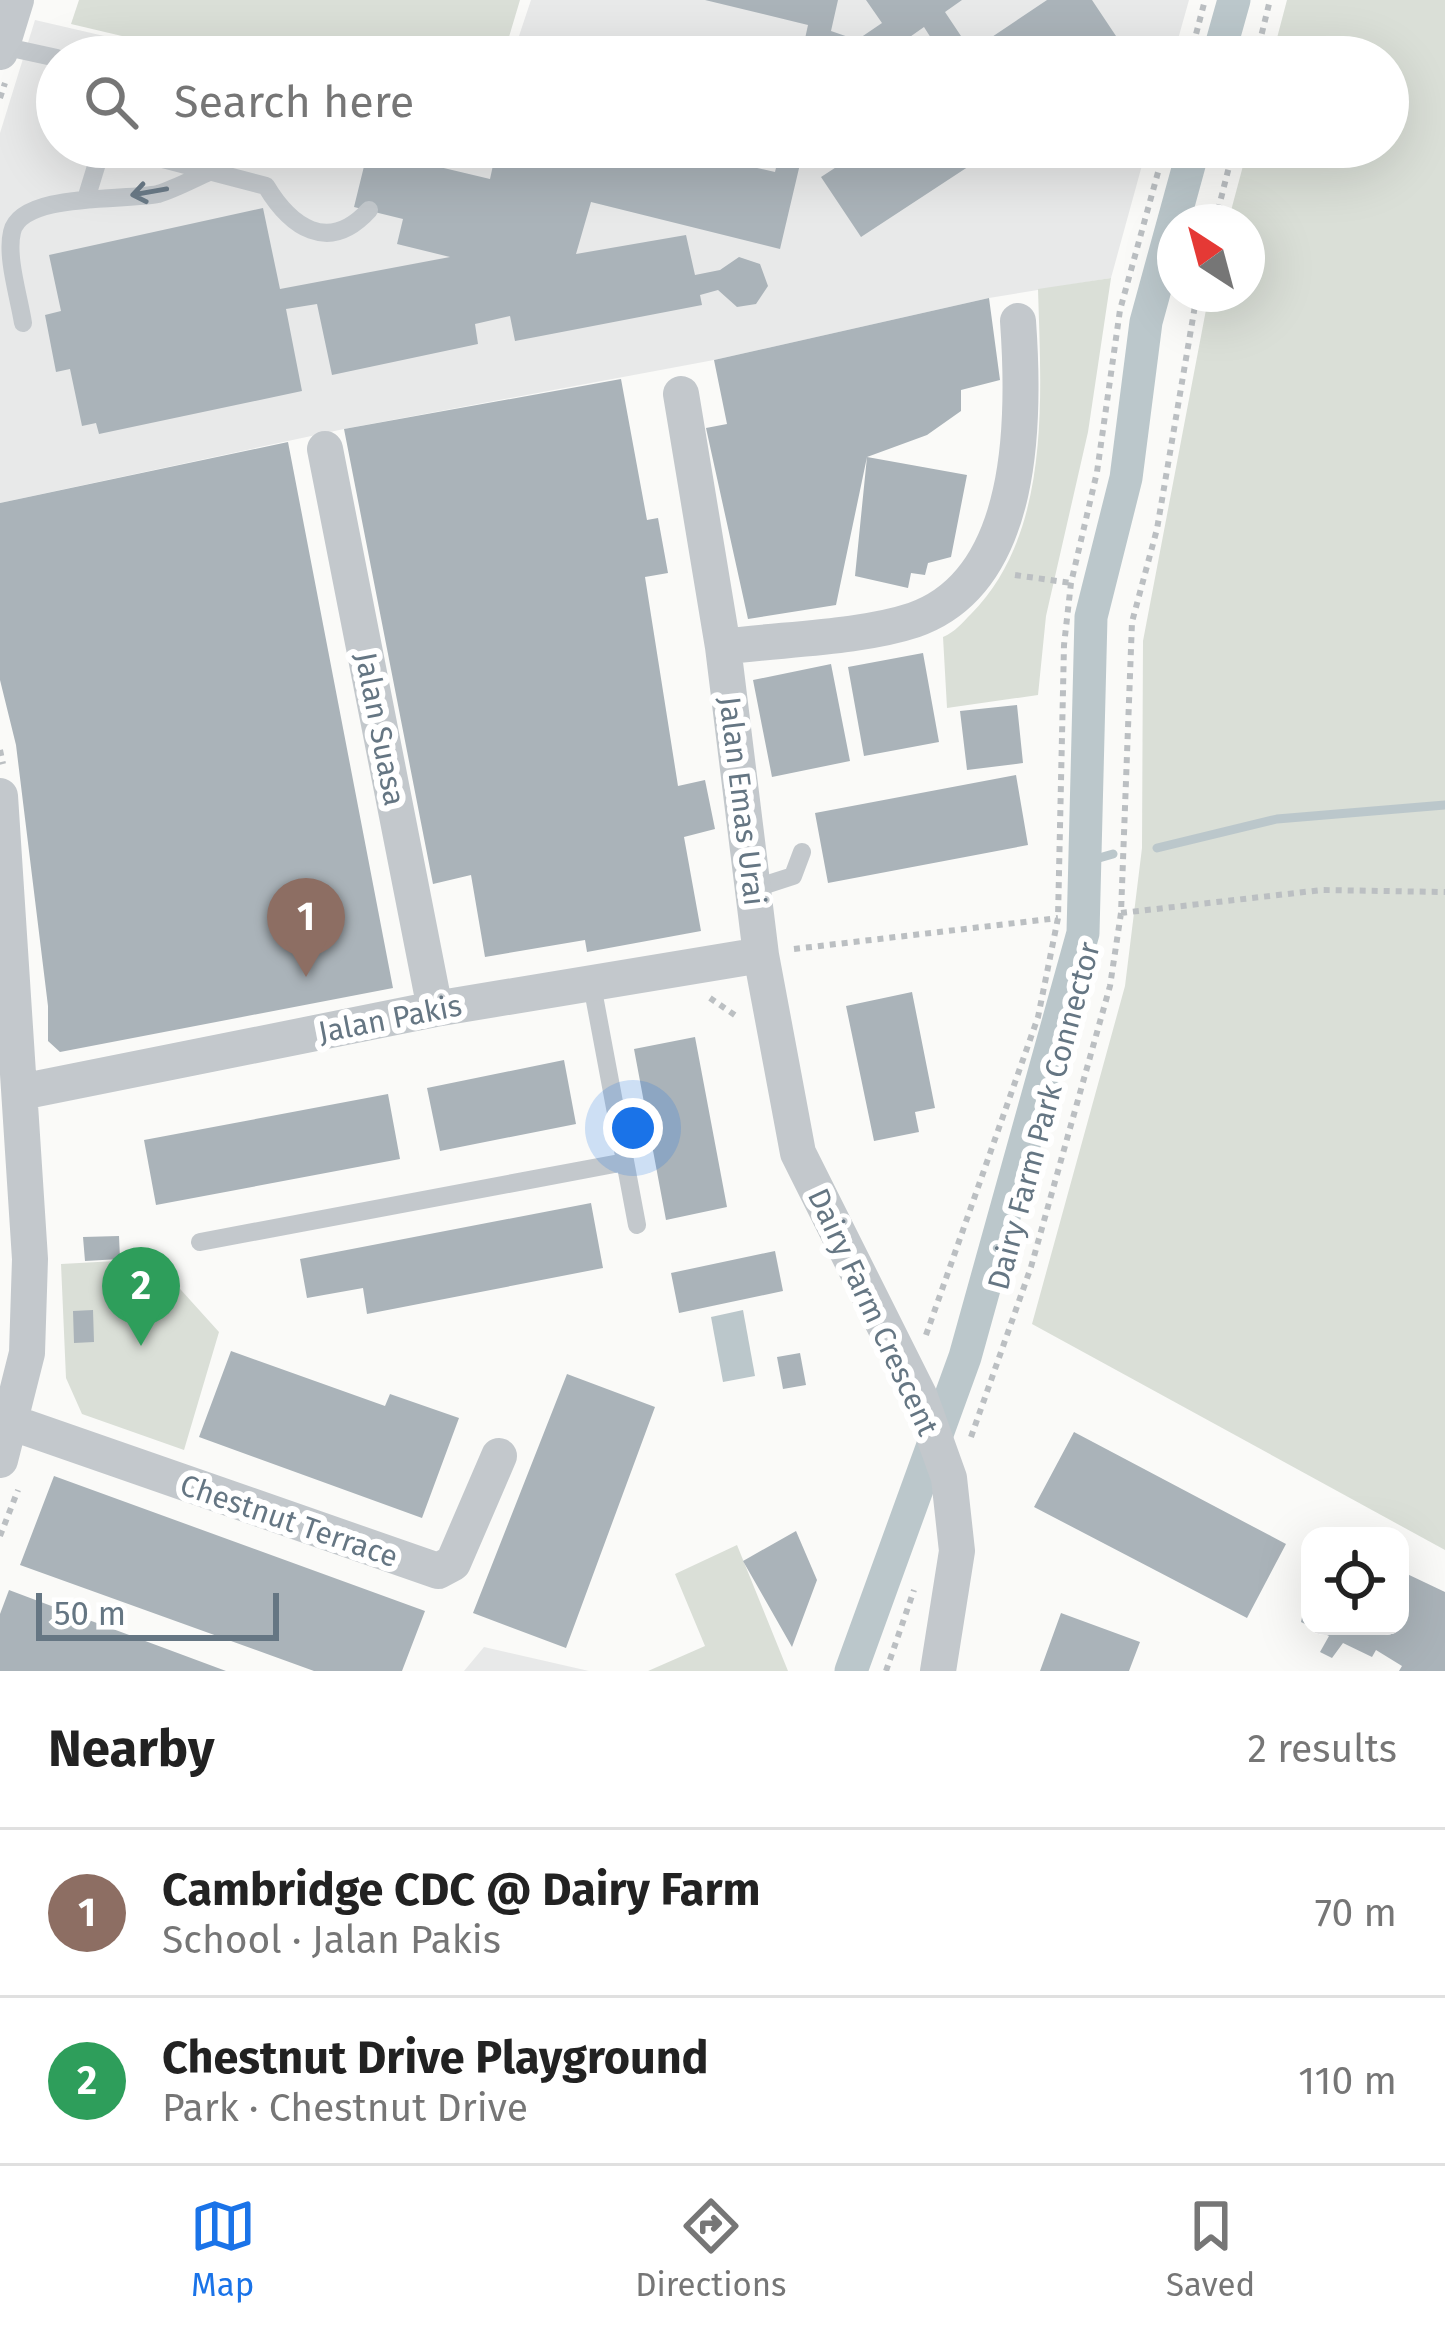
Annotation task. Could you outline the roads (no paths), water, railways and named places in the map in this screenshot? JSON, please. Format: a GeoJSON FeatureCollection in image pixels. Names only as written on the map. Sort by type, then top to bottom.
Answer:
{"type":"FeatureCollection","features":[{"type":"Feature","properties":{"kind":"street"},"geometry":{"type":"LineString","coordinates":[[1,49],[16,0]]}},
{"type":"Feature","properties":{"kind":"street"},"geometry":{"type":"LineString","coordinates":[[723,646],[909,622],[956,598],[986,562],[999,528],[1016,437],[1018,321]]}},
{"type":"Feature","properties":{"kind":"street","name":"Jalan Emas Urai"},"geometry":{"type":"LineString","coordinates":[[681,394],[723,646],[753,889],[770,953]]}},
{"type":"Feature","properties":{"kind":"street","name":"Jalan Suasa"},"geometry":{"type":"LineString","coordinates":[[325,449],[435,1009]]}},
{"type":"Feature","properties":{"kind":"street"},"geometry":{"type":"LineString","coordinates":[[3,784],[21,1092],[12,1142],[29,1306],[27,1353],[13,1424],[13,1465]]}},
{"type":"Feature","properties":{"kind":"street","name":"Jalan Pakis"},"geometry":{"type":"LineString","coordinates":[[21,1092],[435,1009],[770,953]]}},
{"type":"Feature","properties":{"kind":"street","name":"Dairy Farm Crescent"},"geometry":{"type":"LineString","coordinates":[[770,953],[798,1154],[920,1397],[949,1478],[957,1551],[938,1671]]}},
{"type":"Feature","properties":{"kind":"street","name":"Chestnut Terrace"},"geometry":{"type":"LineString","coordinates":[[13,1424],[438,1571],[453,1563],[500,1456]]}},
{"type":"Feature","properties":{"kind":"lane"},"geometry":{"type":"LineString","coordinates":[[1,49],[36,55]]}},
{"type":"Feature","properties":{"kind":"lane"},"geometry":{"type":"LineString","coordinates":[[86,199],[96,168]]}},
{"type":"Feature","properties":{"kind":"lane"},"geometry":{"type":"LineString","coordinates":[[194,168],[266,186],[275,207],[308,230],[342,230],[369,210]]}},
{"type":"Feature","properties":{"kind":"lane"},"geometry":{"type":"LineString","coordinates":[[22,323],[10,235],[16,220],[30,211],[86,199],[158,194],[209,172]]}},
{"type":"Feature","properties":{"kind":"lane"},"geometry":{"type":"LineString","coordinates":[[753,889],[793,876],[802,852]]}},
{"type":"Feature","properties":{"kind":"lane"},"geometry":{"type":"LineString","coordinates":[[592,985],[637,1225]]}},
{"type":"Feature","properties":{"kind":"lane"},"geometry":{"type":"LineString","coordinates":[[200,1242],[625,1162]]}},
{"type":"Feature","properties":{"kind":"waterway"},"geometry":{"type":"LineString","coordinates":[[1224,36],[1234,0]]}},
{"type":"Feature","properties":{"kind":"waterway"},"geometry":{"type":"LineString","coordinates":[[851,1671],[965,1357],[1083,933],[1091,617],[1126,478],[1146,322],[1188,168]]}},
{"type":"Feature","properties":{"kind":"waterway"},"geometry":{"type":"LineString","coordinates":[[1157,848],[1277,819],[1445,805]]}},
{"type":"Feature","properties":{"kind":"waterway"},"geometry":{"type":"LineString","coordinates":[[1085,862],[1113,854]]}},
{"type":"Feature","properties":{"kind":"place","name":"Cambridge CDC @ Dairy Farm"},"geometry":{"type":"Point","coordinates":[306,977]}},
{"type":"Feature","properties":{"kind":"place","name":"Chestnut Drive Playground"},"geometry":{"type":"Point","coordinates":[141,1346]}}]}
